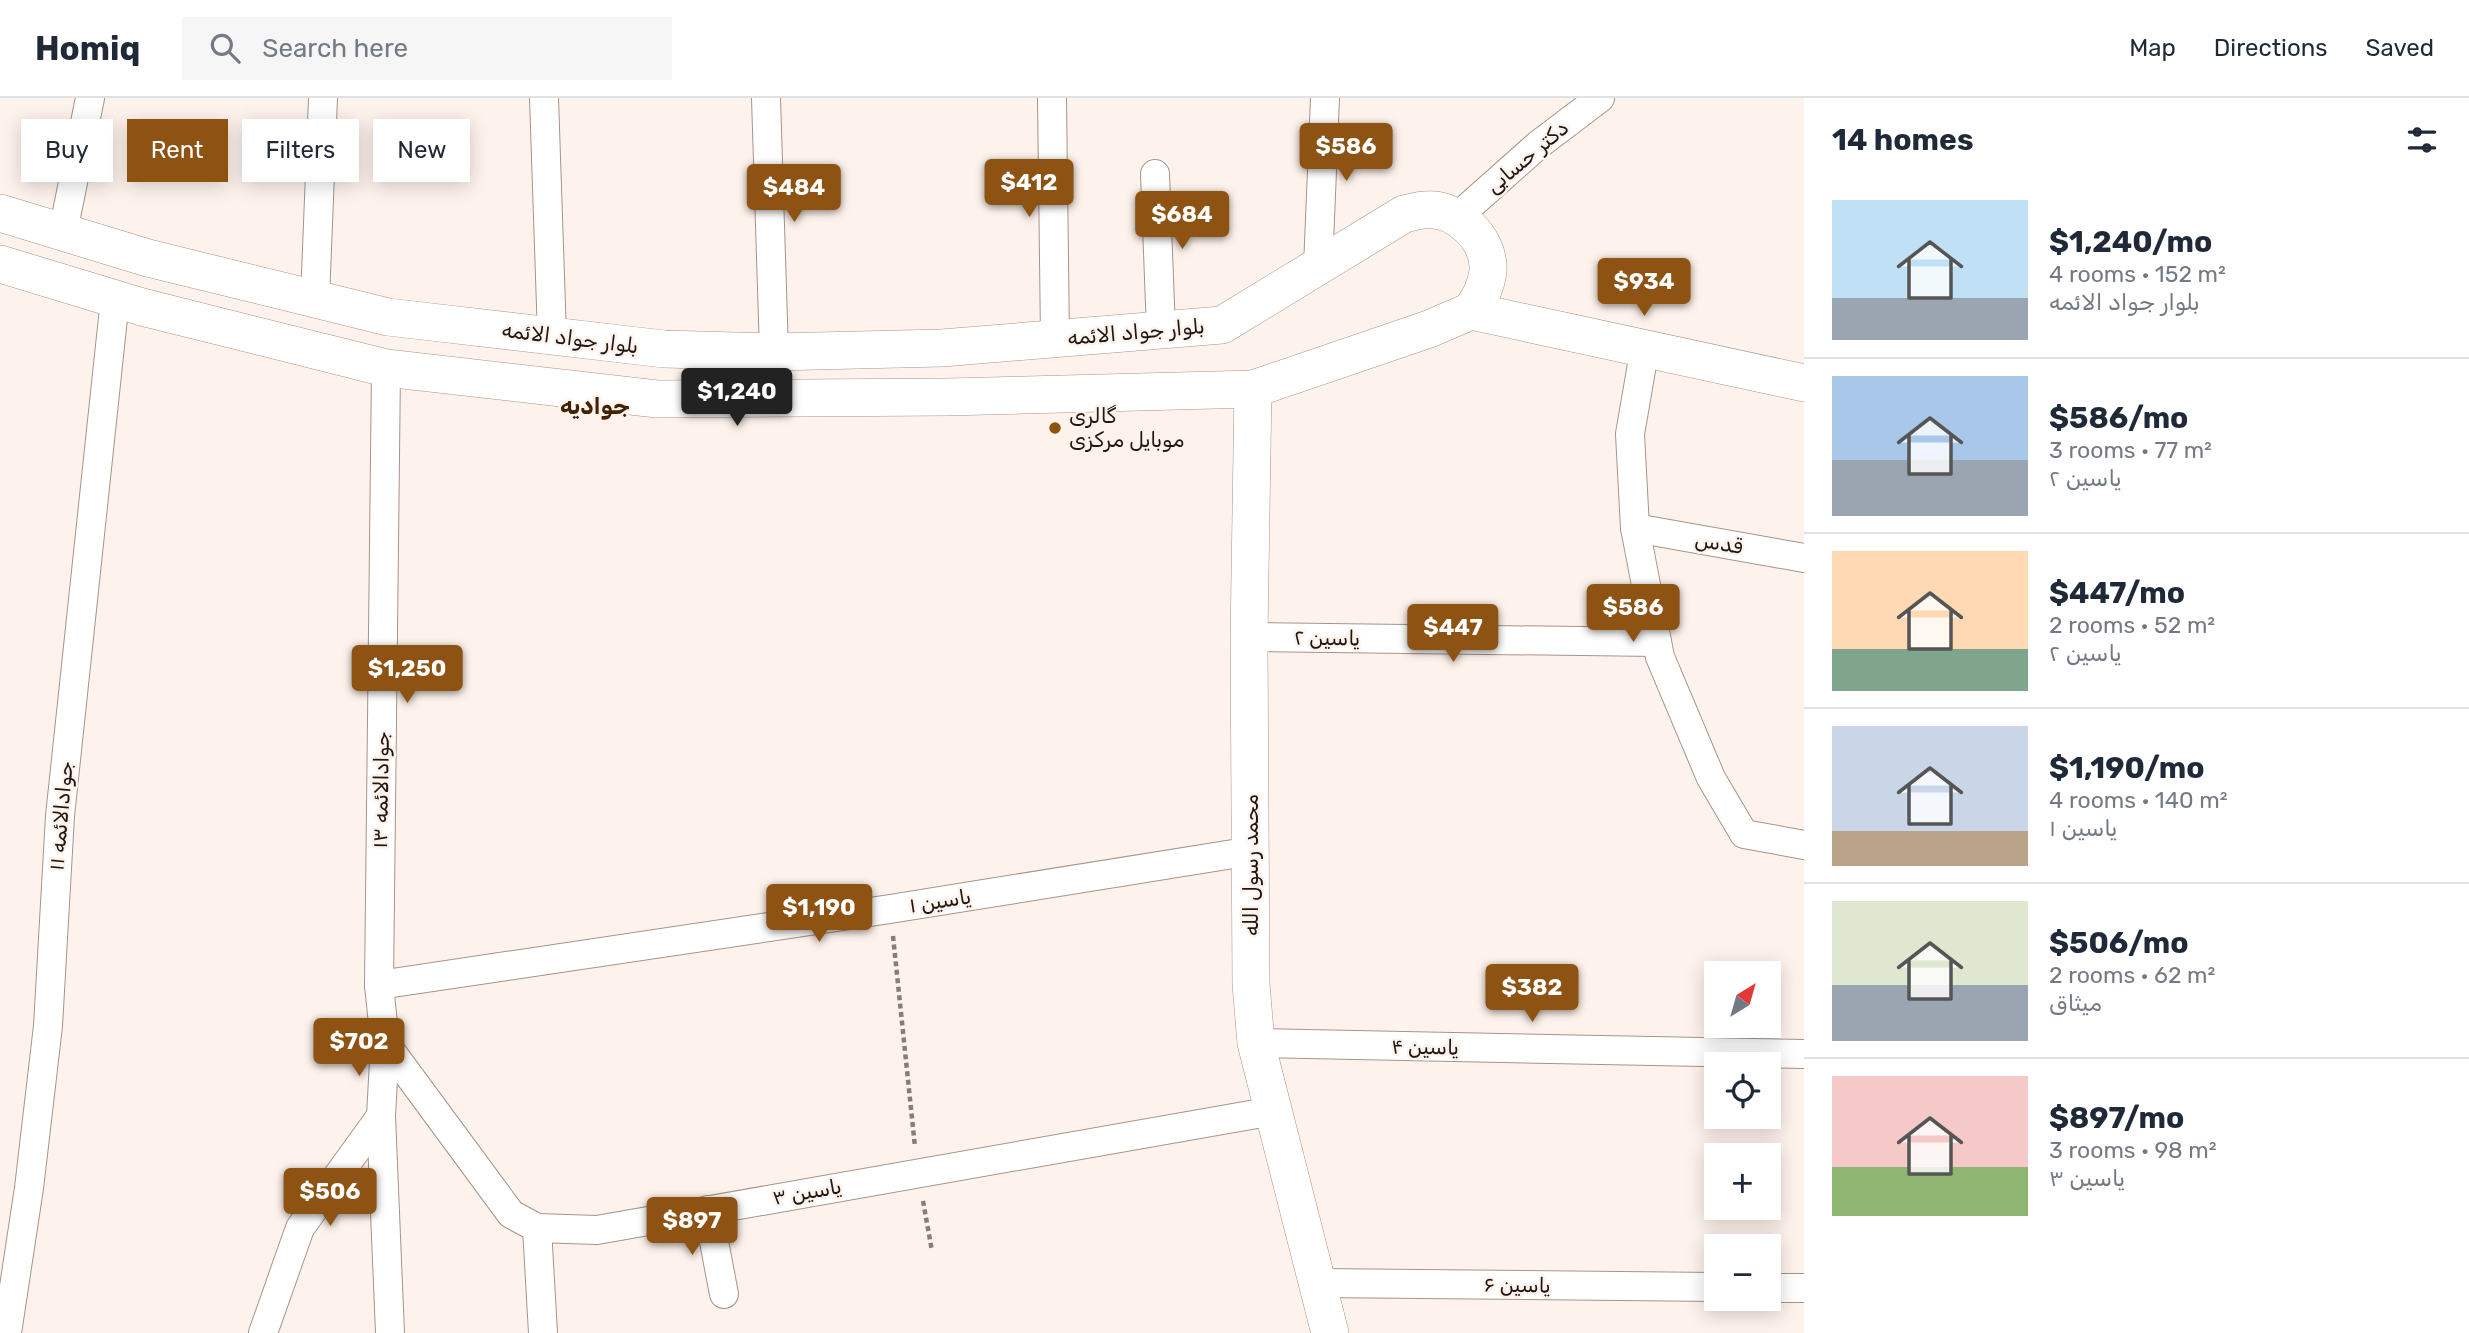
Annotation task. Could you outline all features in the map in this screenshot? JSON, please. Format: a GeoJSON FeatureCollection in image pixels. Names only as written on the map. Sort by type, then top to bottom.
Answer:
{"type":"FeatureCollection","features":[{"type":"Feature","properties":{"kind":"street"},"geometry":{"type":"LineString","coordinates":[[63,232],[90,98]]}},
{"type":"Feature","properties":{"kind":"street"},"geometry":{"type":"LineString","coordinates":[[315,299],[323,98]]}},
{"type":"Feature","properties":{"kind":"street"},"geometry":{"type":"LineString","coordinates":[[544,98],[552,336]]}},
{"type":"Feature","properties":{"kind":"street"},"geometry":{"type":"LineString","coordinates":[[766,98],[774,352]]}},
{"type":"Feature","properties":{"kind":"street"},"geometry":{"type":"LineString","coordinates":[[1052,98],[1055,339]]}},
{"type":"Feature","properties":{"kind":"street"},"geometry":{"type":"LineString","coordinates":[[1318,267],[1325,98]]}},
{"type":"Feature","properties":{"kind":"street","name":"دکتر حسابی"},"geometry":{"type":"LineString","coordinates":[[1456,218],[1538,145],[1600,98]]}},
{"type":"Feature","properties":{"kind":"street"},"geometry":{"type":"LineString","coordinates":[[1155,174],[1161,330]]}},
{"type":"Feature","properties":{"kind":"street","name":"بلوار جواد الائمه"},"geometry":{"type":"LineString","coordinates":[[0,213],[148,258],[388,317],[664,349],[774,352],[942,348],[1222,325],[1404,214],[1427,209],[1450,213],[1456,218]]}},
{"type":"Feature","properties":{"kind":"street"},"geometry":{"type":"LineString","coordinates":[[0,264],[115,299],[386,368],[657,399],[947,397],[1252,388],[1429,329],[1471,311],[1484,291],[1488,268],[1483,246],[1469,226],[1456,218]]}},
{"type":"Feature","properties":{"kind":"street","name":"جوادالائمه ۱۱"},"geometry":{"type":"LineString","coordinates":[[7,1333],[29,1188],[48,1026],[60,816],[115,299]]}},
{"type":"Feature","properties":{"kind":"street"},"geometry":{"type":"LineString","coordinates":[[1471,311],[1804,383]]}},
{"type":"Feature","properties":{"kind":"street"},"geometry":{"type":"LineString","coordinates":[[1645,347],[1630,434],[1635,528],[1660,657],[1711,779],[1744,834],[1804,845]]}},
{"type":"Feature","properties":{"kind":"street","name":"جوادالائمه ۱۳"},"geometry":{"type":"LineString","coordinates":[[386,368],[379,985],[385,1043],[381,1116],[390,1333]]}},
{"type":"Feature","properties":{"kind":"street","name":"محمد رسول الله"},"geometry":{"type":"LineString","coordinates":[[1252,388],[1249,637],[1251,984],[1256,1043],[1330,1333]]}},
{"type":"Feature","properties":{"kind":"street","name":"قدس"},"geometry":{"type":"LineString","coordinates":[[1635,528],[1804,558]]}},
{"type":"Feature","properties":{"kind":"street","name":"یاسین ۲"},"geometry":{"type":"LineString","coordinates":[[1249,637],[1657,642]]}},
{"type":"Feature","properties":{"kind":"street","name":"یاسین ۱"},"geometry":{"type":"LineString","coordinates":[[379,985],[890,909],[1252,851]]}},
{"type":"Feature","properties":{"kind":"street"},"geometry":{"type":"LineString","coordinates":[[385,1043],[511,1214],[537,1228],[542,1333]]}},
{"type":"Feature","properties":{"kind":"street","name":"یاسین ۴"},"geometry":{"type":"LineString","coordinates":[[1256,1043],[1804,1054]]}},
{"type":"Feature","properties":{"kind":"street","name":"یاسین ۳"},"geometry":{"type":"LineString","coordinates":[[537,1228],[597,1230],[1273,1111]]}},
{"type":"Feature","properties":{"kind":"street"},"geometry":{"type":"LineString","coordinates":[[263,1333],[300,1228],[381,1116]]}},
{"type":"Feature","properties":{"kind":"street"},"geometry":{"type":"LineString","coordinates":[[708,1210],[724,1294]]}},
{"type":"Feature","properties":{"kind":"street","name":"یاسین ۶"},"geometry":{"type":"LineString","coordinates":[[1317,1283],[1704,1287]]}},
{"type":"Feature","properties":{"kind":"street"},"geometry":{"type":"LineString","coordinates":[[1781,1288],[1804,1288]]}},
{"type":"Feature","properties":{"kind":"path"},"geometry":{"type":"LineString","coordinates":[[890,909],[918,1172],[933,1251]]}},
{"type":"Feature","properties":{"kind":"place","name":"گالری موبایل مرکزی"},"geometry":{"type":"Point","coordinates":[1055,428]}},
{"type":"Feature","properties":{"kind":"district","name":"جوادیه"},"geometry":{"type":"Point","coordinates":[595,406]}}]}
